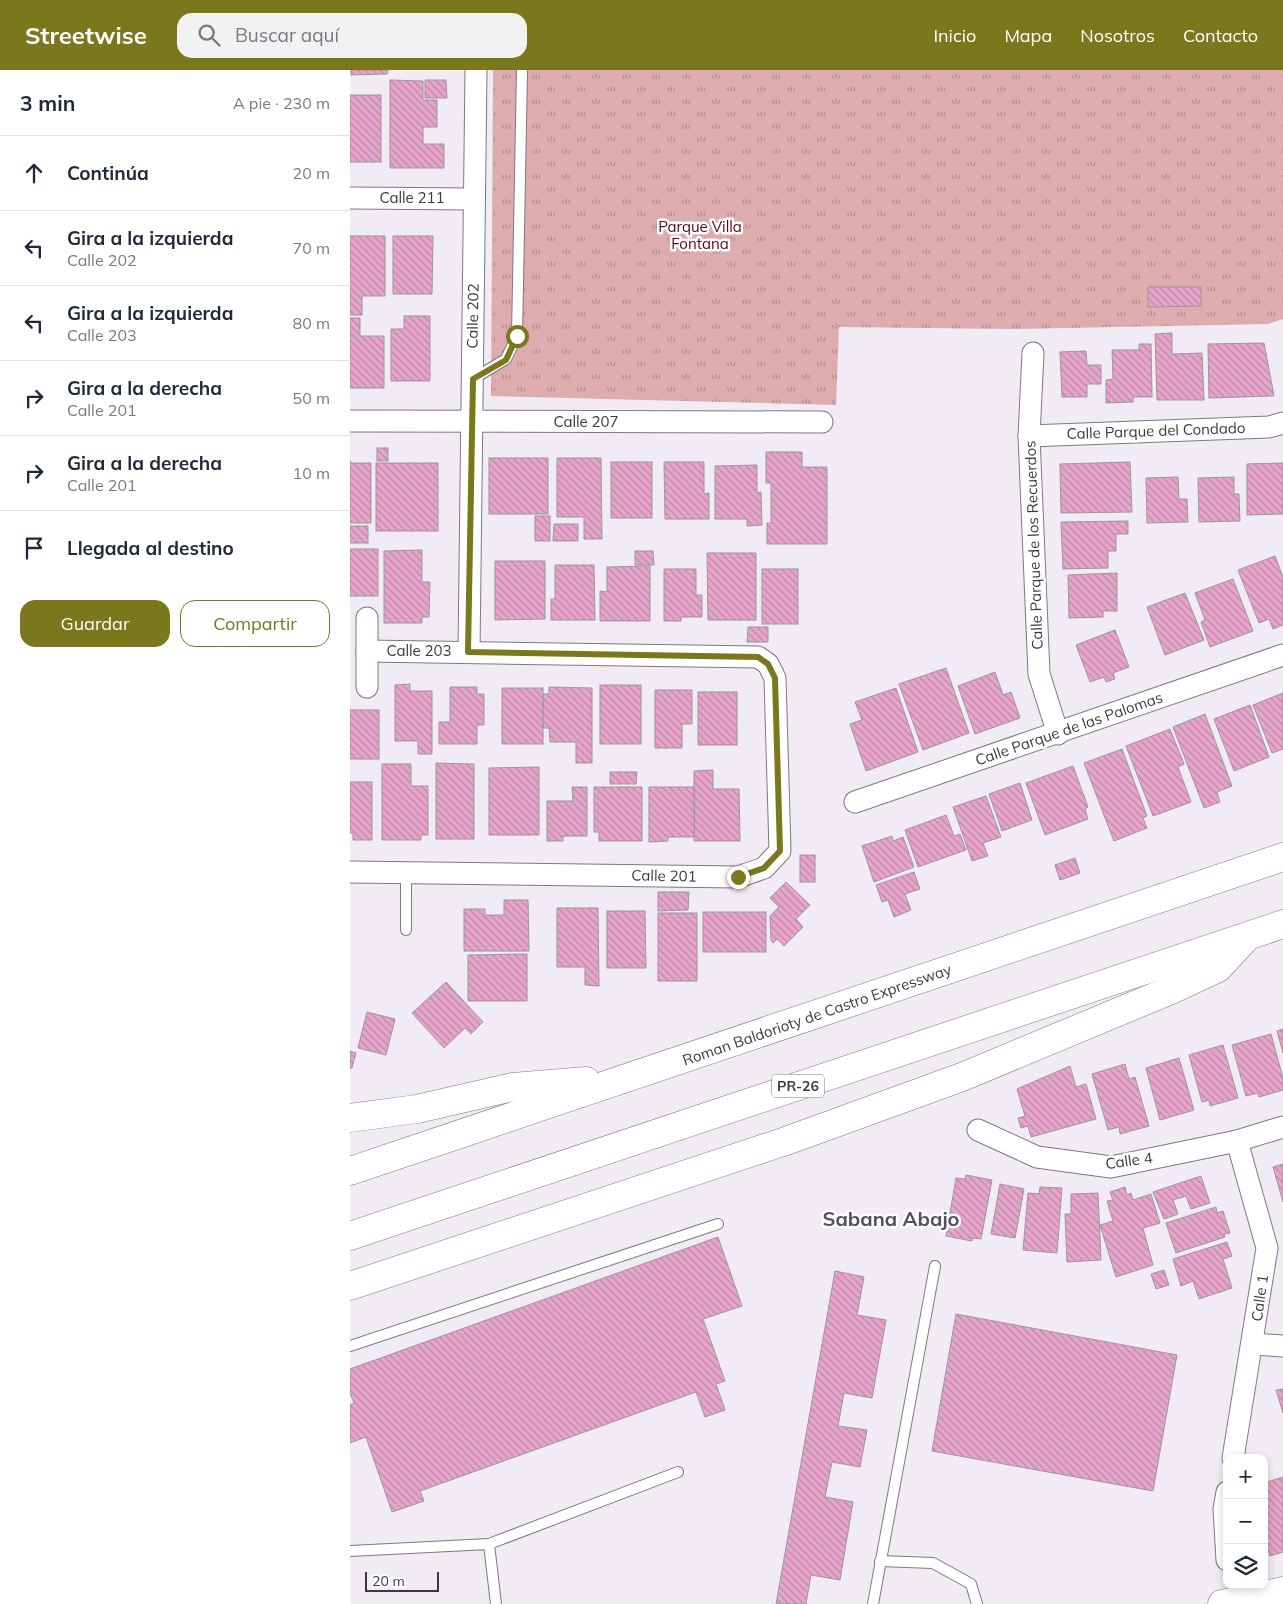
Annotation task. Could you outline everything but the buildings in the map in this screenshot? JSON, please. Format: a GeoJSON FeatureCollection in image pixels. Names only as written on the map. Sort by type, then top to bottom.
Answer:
{"type":"FeatureCollection","features":[{"type":"Feature","properties":{"kind":"main road","name":"Roman Baldorioty de Castro Expressway"},"geometry":{"type":"LineString","coordinates":[[350,1171],[1283,858]]}},
{"type":"Feature","properties":{"kind":"main road","name":"PR-26"},"geometry":{"type":"LineString","coordinates":[[350,1236],[1283,924]]}},
{"type":"Feature","properties":{"kind":"main road"},"geometry":{"type":"LineString","coordinates":[[350,1286],[786,1141],[962,1077],[1171,990],[1218,968],[1247,936]]}},
{"type":"Feature","properties":{"kind":"main road"},"geometry":{"type":"LineString","coordinates":[[350,1118],[416,1109],[513,1087],[630,1078]]}},
{"type":"Feature","properties":{"kind":"main road"},"geometry":{"type":"LineString","coordinates":[[350,1297],[411,1265]]}},
{"type":"Feature","properties":{"kind":"main road"},"geometry":{"type":"LineString","coordinates":[[1239,1599],[1283,1591]]}},
{"type":"Feature","properties":{"kind":"street","name":"Calle 202"},"geometry":{"type":"LineString","coordinates":[[468,652],[476,70]]}},
{"type":"Feature","properties":{"kind":"street","name":"Calle 211"},"geometry":{"type":"LineString","coordinates":[[350,198],[474,199]]}},
{"type":"Feature","properties":{"kind":"street","name":"Calle Parque de los Recuerdos"},"geometry":{"type":"LineString","coordinates":[[1033,353],[1029,436],[1039,674],[1058,734]]}},
{"type":"Feature","properties":{"kind":"street","name":"Calle 207"},"geometry":{"type":"LineString","coordinates":[[350,421],[822,422]]}},
{"type":"Feature","properties":{"kind":"street","name":"Calle Parque del Condado"},"geometry":{"type":"LineString","coordinates":[[1029,436],[1269,427],[1283,423]]}},
{"type":"Feature","properties":{"kind":"street"},"geometry":{"type":"LineString","coordinates":[[367,618],[367,687]]}},
{"type":"Feature","properties":{"kind":"street","name":"Calle 203"},"geometry":{"type":"LineString","coordinates":[[367,651],[758,657],[768,664]]}},
{"type":"Feature","properties":{"kind":"street","name":"Calle Parque de las Palomas"},"geometry":{"type":"LineString","coordinates":[[855,802],[1058,734],[1283,655]]}},
{"type":"Feature","properties":{"kind":"street","name":"Calle 201"},"geometry":{"type":"LineString","coordinates":[[350,872],[738,877],[764,868],[780,851],[775,678],[768,664]]}},
{"type":"Feature","properties":{"kind":"street","name":"Calle 4"},"geometry":{"type":"LineString","coordinates":[[978,1130],[1037,1157],[1111,1167],[1237,1140],[1283,1127]]}},
{"type":"Feature","properties":{"kind":"street","name":"Calle 1"},"geometry":{"type":"LineString","coordinates":[[1234,1454],[1267,1248],[1237,1140]]}},
{"type":"Feature","properties":{"kind":"street"},"geometry":{"type":"LineString","coordinates":[[1253,1344],[1283,1346]]}},
{"type":"Feature","properties":{"kind":"street"},"geometry":{"type":"LineString","coordinates":[[1226,1499],[1224,1509],[1226,1544]]}},
{"type":"Feature","properties":{"kind":"lane"},"geometry":{"type":"LineString","coordinates":[[473,379],[506,360],[517,336],[522,70]]}},
{"type":"Feature","properties":{"kind":"lane"},"geometry":{"type":"LineString","coordinates":[[406,872],[406,930]]}},
{"type":"Feature","properties":{"kind":"lane"},"geometry":{"type":"LineString","coordinates":[[350,1346],[718,1224]]}},
{"type":"Feature","properties":{"kind":"lane"},"geometry":{"type":"LineString","coordinates":[[873,1604],[935,1266]]}},
{"type":"Feature","properties":{"kind":"lane"},"geometry":{"type":"LineString","coordinates":[[350,1551],[489,1544],[678,1472]]}},
{"type":"Feature","properties":{"kind":"lane"},"geometry":{"type":"LineString","coordinates":[[489,1544],[496,1604]]}},
{"type":"Feature","properties":{"kind":"lane"},"geometry":{"type":"LineString","coordinates":[[880,1562],[933,1563],[971,1584],[977,1604]]}},
{"type":"Feature","properties":{"kind":"green space","name":"Parque Villa Fontana"},"geometry":{"type":"Polygon","coordinates":[[[493,70],[1283,70],[1283,319],[1268,324],[1010,329],[839,327],[836,405],[491,396],[493,70]]]}},
{"type":"Feature","properties":{"kind":"district","name":"Sabana Abajo"},"geometry":{"type":"Point","coordinates":[891,1219]}},
{"type":"Feature","properties":{"kind":"route"},"geometry":{"type":"LineString","coordinates":[[517,336],[506,360],[473,379],[468,652],[758,657],[768,664],[775,678],[780,851],[764,868],[738,877]]}}]}
